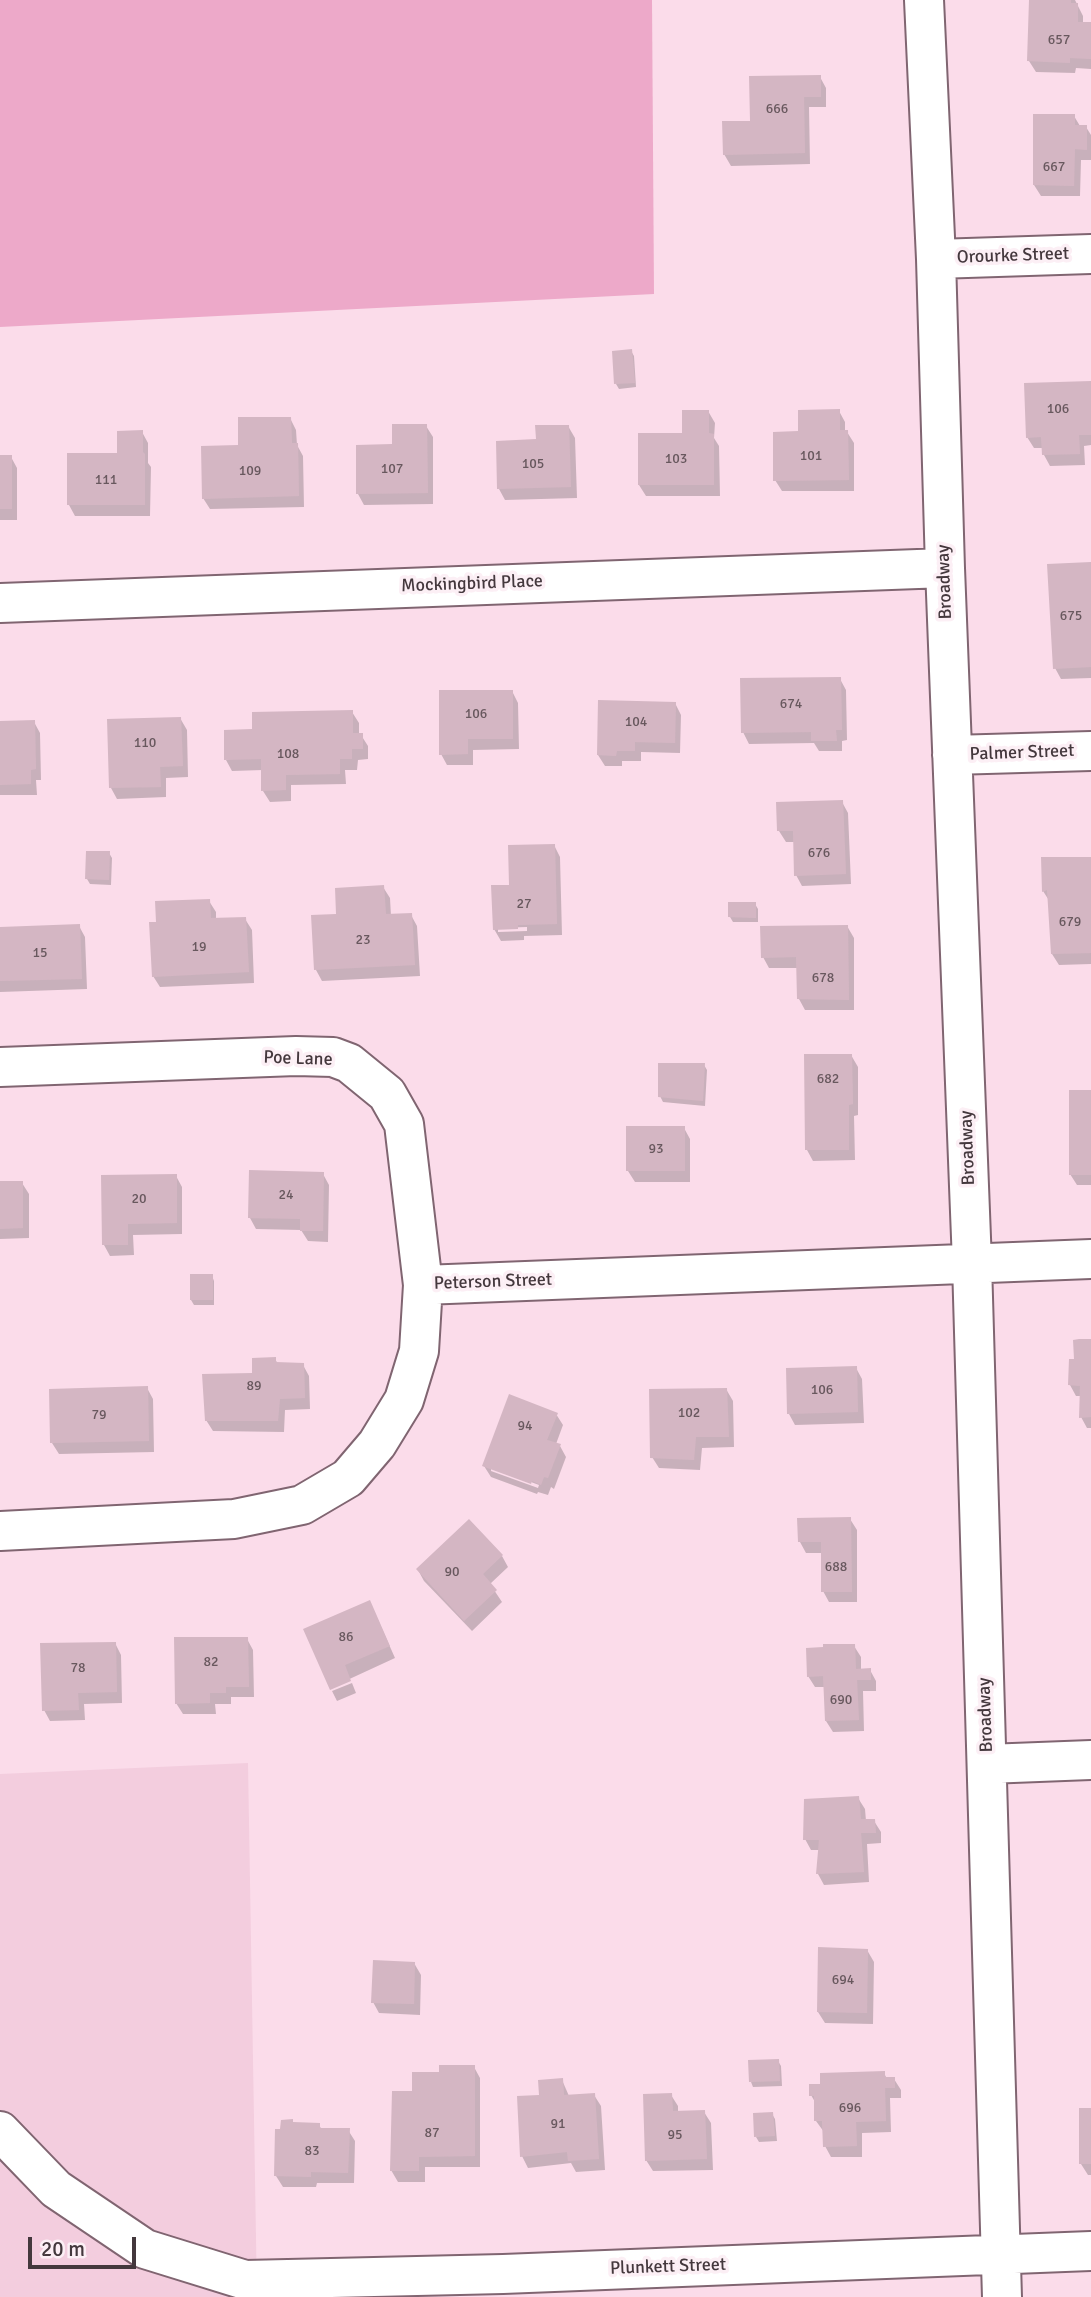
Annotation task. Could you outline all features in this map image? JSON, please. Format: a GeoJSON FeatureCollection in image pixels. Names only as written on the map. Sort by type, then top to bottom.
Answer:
{"type":"FeatureCollection","features":[{"type":"Feature","properties":{"kind":"street","name":"Broadway"},"geometry":{"type":"LineString","coordinates":[[924,0],[936,259],[972,1263],[1002,2297]]}},
{"type":"Feature","properties":{"kind":"street","name":"Orourke Street"},"geometry":{"type":"LineString","coordinates":[[936,259],[1091,254]]}},
{"type":"Feature","properties":{"kind":"street","name":"Mockingbird Place"},"geometry":{"type":"LineString","coordinates":[[0,603],[945,568]]}},
{"type":"Feature","properties":{"kind":"street","name":"Palmer Street"},"geometry":{"type":"LineString","coordinates":[[952,755],[1091,751]]}},
{"type":"Feature","properties":{"kind":"street","name":"Poe Lane"},"geometry":{"type":"LineString","coordinates":[[0,1067],[296,1056],[333,1057],[349,1063],[387,1094],[404,1124],[423,1285]]}},
{"type":"Feature","properties":{"kind":"street","name":"Peterson Street"},"geometry":{"type":"LineString","coordinates":[[0,1531],[234,1519],[302,1505],[348,1478],[377,1444],[404,1400],[419,1351],[423,1285],[1091,1259]]}},
{"type":"Feature","properties":{"kind":"street"},"geometry":{"type":"LineString","coordinates":[[988,1764],[1091,1760]]}},
{"type":"Feature","properties":{"kind":"street","name":"Plunkett Street"},"geometry":{"type":"LineString","coordinates":[[0,2131],[56,2189],[145,2249],[245,2280],[504,2285],[1091,2251]]}},
{"type":"Feature","properties":{"kind":"shaded area"},"geometry":{"type":"Polygon","coordinates":[[[0,0],[652,0],[654,294],[0,327],[0,0]]]}},
{"type":"Feature","properties":{"kind":"shaded area"},"geometry":{"type":"Polygon","coordinates":[[[248,1763],[257,2297],[0,2297],[0,1774],[248,1763]]]}},
{"type":"Feature","properties":{"kind":"building"},"geometry":{"type":"Polygon","coordinates":[[[1029,0],[1071,0],[1071,3],[1078,3],[1078,22],[1091,22],[1091,59],[1070,58],[1070,63],[1027,61],[1029,0]]]}},
{"type":"Feature","properties":{"kind":"building"},"geometry":{"type":"Polygon","coordinates":[[[821,75],[821,97],[804,97],[805,153],[723,155],[722,121],[750,121],[749,76],[821,75]]]}},
{"type":"Feature","properties":{"kind":"building"},"geometry":{"type":"Polygon","coordinates":[[[1033,114],[1075,114],[1075,125],[1087,125],[1087,150],[1075,149],[1074,186],[1033,185],[1033,114]]]}},
{"type":"Feature","properties":{"kind":"building"},"geometry":{"type":"Polygon","coordinates":[[[632,349],[635,383],[614,384],[612,351],[632,349]]]}},
{"type":"Feature","properties":{"kind":"building"},"geometry":{"type":"Polygon","coordinates":[[[1091,381],[1091,435],[1079,435],[1080,454],[1042,455],[1041,437],[1026,438],[1024,383],[1091,381]]]}},
{"type":"Feature","properties":{"kind":"building"},"geometry":{"type":"Polygon","coordinates":[[[840,409],[840,430],[848,430],[849,480],[773,481],[773,432],[798,431],[798,410],[840,409]]]}},
{"type":"Feature","properties":{"kind":"building"},"geometry":{"type":"Polygon","coordinates":[[[682,410],[709,410],[709,433],[714,434],[714,485],[638,485],[638,433],[682,433],[682,410]]]}},
{"type":"Feature","properties":{"kind":"building"},"geometry":{"type":"Polygon","coordinates":[[[238,417],[291,417],[292,443],[298,443],[299,496],[202,499],[201,446],[238,445],[238,417]]]}},
{"type":"Feature","properties":{"kind":"building"},"geometry":{"type":"Polygon","coordinates":[[[392,424],[427,424],[428,493],[356,494],[356,445],[392,444],[392,424]]]}},
{"type":"Feature","properties":{"kind":"building"},"geometry":{"type":"Polygon","coordinates":[[[535,425],[569,425],[571,487],[497,489],[496,441],[536,439],[535,425]]]}},
{"type":"Feature","properties":{"kind":"building"},"geometry":{"type":"Polygon","coordinates":[[[143,430],[145,505],[67,505],[67,453],[117,453],[117,431],[143,430]]]}},
{"type":"Feature","properties":{"kind":"building"},"geometry":{"type":"Polygon","coordinates":[[[0,455],[12,455],[12,509],[0,509],[0,455]]]}},
{"type":"Feature","properties":{"kind":"building"},"geometry":{"type":"Polygon","coordinates":[[[1091,562],[1091,667],[1053,669],[1047,564],[1091,562]]]}},
{"type":"Feature","properties":{"kind":"building"},"geometry":{"type":"Polygon","coordinates":[[[841,677],[842,730],[836,730],[837,741],[811,741],[811,732],[741,733],[740,678],[841,677]]]}},
{"type":"Feature","properties":{"kind":"building"},"geometry":{"type":"Polygon","coordinates":[[[439,690],[513,690],[513,739],[468,739],[468,754],[439,755],[439,690]]]}},
{"type":"Feature","properties":{"kind":"building"},"geometry":{"type":"Polygon","coordinates":[[[598,700],[676,702],[675,743],[635,742],[635,751],[617,751],[616,756],[597,755],[598,700]]]}},
{"type":"Feature","properties":{"kind":"building"},"geometry":{"type":"Polygon","coordinates":[[[353,710],[353,733],[363,733],[363,749],[352,749],[352,759],[340,759],[340,774],[286,775],[286,790],[261,791],[261,759],[224,760],[224,730],[252,729],[252,712],[353,710]]]}},
{"type":"Feature","properties":{"kind":"building"},"geometry":{"type":"Polygon","coordinates":[[[181,717],[183,766],[160,767],[161,787],[109,788],[107,719],[181,717]]]}},
{"type":"Feature","properties":{"kind":"building"},"geometry":{"type":"Polygon","coordinates":[[[35,720],[36,769],[31,770],[31,784],[0,785],[0,721],[35,720]]]}},
{"type":"Feature","properties":{"kind":"building"},"geometry":{"type":"Polygon","coordinates":[[[843,800],[846,874],[794,876],[793,831],[777,831],[776,802],[843,800]]]}},
{"type":"Feature","properties":{"kind":"building"},"geometry":{"type":"Polygon","coordinates":[[[555,844],[557,924],[518,925],[518,929],[493,930],[491,885],[509,885],[508,845],[555,844]]]}},
{"type":"Feature","properties":{"kind":"building"},"geometry":{"type":"Polygon","coordinates":[[[86,851],[110,851],[109,880],[85,879],[86,851]]]}},
{"type":"Feature","properties":{"kind":"building"},"geometry":{"type":"Polygon","coordinates":[[[1041,857],[1091,857],[1091,953],[1051,954],[1047,890],[1042,892],[1041,857]]]}},
{"type":"Feature","properties":{"kind":"building"},"geometry":{"type":"Polygon","coordinates":[[[384,885],[386,914],[412,913],[415,965],[314,970],[311,915],[336,914],[335,888],[384,885]]]}},
{"type":"Feature","properties":{"kind":"building"},"geometry":{"type":"Polygon","coordinates":[[[210,899],[211,918],[246,917],[249,972],[152,977],[149,922],[156,922],[155,901],[210,899]]]}},
{"type":"Feature","properties":{"kind":"building"},"geometry":{"type":"Polygon","coordinates":[[[728,902],[756,902],[756,918],[728,917],[728,902]]]}},
{"type":"Feature","properties":{"kind":"building"},"geometry":{"type":"Polygon","coordinates":[[[80,924],[82,979],[0,981],[0,927],[80,924]]]}},
{"type":"Feature","properties":{"kind":"building"},"geometry":{"type":"Polygon","coordinates":[[[848,925],[849,1000],[797,999],[796,957],[761,958],[760,926],[848,925]]]}},
{"type":"Feature","properties":{"kind":"building"},"geometry":{"type":"Polygon","coordinates":[[[804,1054],[852,1054],[853,1104],[849,1105],[849,1150],[805,1150],[804,1054]]]}},
{"type":"Feature","properties":{"kind":"building"},"geometry":{"type":"Polygon","coordinates":[[[658,1063],[705,1063],[703,1101],[658,1097],[658,1063]]]}},
{"type":"Feature","properties":{"kind":"building"},"geometry":{"type":"Polygon","coordinates":[[[1069,1090],[1091,1090],[1091,1175],[1069,1175],[1069,1090]]]}},
{"type":"Feature","properties":{"kind":"building"},"geometry":{"type":"Polygon","coordinates":[[[626,1126],[685,1126],[685,1171],[626,1171],[626,1126]]]}},
{"type":"Feature","properties":{"kind":"building"},"geometry":{"type":"Polygon","coordinates":[[[249,1170],[324,1172],[323,1231],[300,1231],[300,1219],[248,1218],[249,1170]]]}},
{"type":"Feature","properties":{"kind":"building"},"geometry":{"type":"Polygon","coordinates":[[[177,1174],[177,1223],[128,1224],[128,1245],[102,1245],[101,1175],[177,1174]]]}},
{"type":"Feature","properties":{"kind":"building"},"geometry":{"type":"Polygon","coordinates":[[[0,1181],[23,1181],[23,1228],[0,1229],[0,1181]]]}},
{"type":"Feature","properties":{"kind":"building"},"geometry":{"type":"Polygon","coordinates":[[[190,1274],[213,1274],[213,1300],[190,1300],[190,1274]]]}},
{"type":"Feature","properties":{"kind":"building"},"geometry":{"type":"Polygon","coordinates":[[[1091,1339],[1091,1417],[1079,1418],[1080,1386],[1068,1385],[1069,1359],[1074,1359],[1073,1340],[1091,1339]]]}},
{"type":"Feature","properties":{"kind":"building"},"geometry":{"type":"Polygon","coordinates":[[[276,1357],[276,1362],[304,1363],[305,1398],[280,1399],[278,1421],[205,1421],[202,1374],[252,1373],[252,1358],[276,1357]]]}},
{"type":"Feature","properties":{"kind":"building"},"geometry":{"type":"Polygon","coordinates":[[[857,1366],[858,1412],[787,1414],[786,1368],[857,1366]]]}},
{"type":"Feature","properties":{"kind":"building"},"geometry":{"type":"Polygon","coordinates":[[[148,1386],[149,1441],[50,1443],[49,1389],[148,1386]]]}},
{"type":"Feature","properties":{"kind":"building"},"geometry":{"type":"Polygon","coordinates":[[[727,1388],[729,1437],[696,1437],[694,1460],[650,1458],[649,1389],[727,1388]]]}},
{"type":"Feature","properties":{"kind":"building"},"geometry":{"type":"Polygon","coordinates":[[[509,1394],[558,1413],[547,1440],[561,1444],[548,1478],[544,1477],[541,1485],[532,1481],[531,1484],[482,1466],[509,1394]]]}},
{"type":"Feature","properties":{"kind":"building"},"geometry":{"type":"Polygon","coordinates":[[[851,1517],[852,1592],[821,1592],[821,1542],[798,1542],[797,1518],[851,1517]]]}},
{"type":"Feature","properties":{"kind":"building"},"geometry":{"type":"Polygon","coordinates":[[[469,1519],[503,1555],[483,1574],[497,1590],[464,1621],[416,1569],[469,1519]]]}},
{"type":"Feature","properties":{"kind":"building"},"geometry":{"type":"Polygon","coordinates":[[[370,1600],[390,1646],[345,1665],[351,1681],[330,1690],[303,1629],[370,1600]]]}},
{"type":"Feature","properties":{"kind":"building"},"geometry":{"type":"Polygon","coordinates":[[[174,1637],[248,1637],[249,1687],[226,1687],[226,1693],[210,1693],[210,1703],[175,1704],[174,1637]]]}},
{"type":"Feature","properties":{"kind":"building"},"geometry":{"type":"Polygon","coordinates":[[[116,1642],[117,1692],[78,1693],[79,1710],[42,1711],[40,1643],[116,1642]]]}},
{"type":"Feature","properties":{"kind":"building"},"geometry":{"type":"Polygon","coordinates":[[[823,1644],[855,1644],[856,1669],[871,1668],[871,1680],[857,1680],[859,1720],[825,1721],[823,1676],[807,1677],[806,1648],[823,1647],[823,1644]]]}},
{"type":"Feature","properties":{"kind":"building"},"geometry":{"type":"Polygon","coordinates":[[[859,1796],[861,1819],[875,1819],[876,1833],[861,1833],[864,1872],[816,1874],[819,1840],[803,1840],[804,1799],[859,1796]]]}},
{"type":"Feature","properties":{"kind":"building"},"geometry":{"type":"Polygon","coordinates":[[[818,1947],[868,1949],[867,2013],[817,2012],[818,1947]]]}},
{"type":"Feature","properties":{"kind":"building"},"geometry":{"type":"Polygon","coordinates":[[[373,1960],[415,1962],[414,2004],[371,2003],[373,1960]]]}},
{"type":"Feature","properties":{"kind":"building"},"geometry":{"type":"Polygon","coordinates":[[[779,2059],[780,2081],[749,2082],[748,2060],[779,2059]]]}},
{"type":"Feature","properties":{"kind":"building"},"geometry":{"type":"Polygon","coordinates":[[[439,2065],[475,2065],[475,2156],[419,2157],[419,2171],[390,2171],[392,2091],[412,2091],[412,2072],[439,2072],[439,2065]]]}},
{"type":"Feature","properties":{"kind":"building"},"geometry":{"type":"Polygon","coordinates":[[[885,2071],[885,2077],[895,2077],[895,2088],[885,2088],[886,2121],[856,2122],[857,2146],[823,2147],[822,2121],[814,2121],[814,2096],[809,2096],[809,2084],[820,2084],[820,2073],[885,2071]]]}},
{"type":"Feature","properties":{"kind":"building"},"geometry":{"type":"Polygon","coordinates":[[[563,2078],[564,2095],[595,2093],[599,2159],[568,2161],[567,2152],[520,2157],[517,2096],[539,2095],[538,2080],[563,2078]]]}},
{"type":"Feature","properties":{"kind":"building"},"geometry":{"type":"Polygon","coordinates":[[[672,2093],[673,2111],[705,2110],[707,2159],[645,2161],[643,2094],[672,2093]]]}},
{"type":"Feature","properties":{"kind":"building"},"geometry":{"type":"Polygon","coordinates":[[[1079,2108],[1091,2108],[1091,2164],[1079,2164],[1079,2108]]]}},
{"type":"Feature","properties":{"kind":"building"},"geometry":{"type":"Polygon","coordinates":[[[773,2112],[775,2136],[754,2137],[753,2113],[773,2112]]]}},
{"type":"Feature","properties":{"kind":"building"},"geometry":{"type":"Polygon","coordinates":[[[293,2119],[293,2122],[320,2123],[320,2128],[350,2128],[348,2173],[311,2172],[311,2177],[274,2176],[275,2129],[280,2129],[281,2120],[293,2119]]]}}]}
